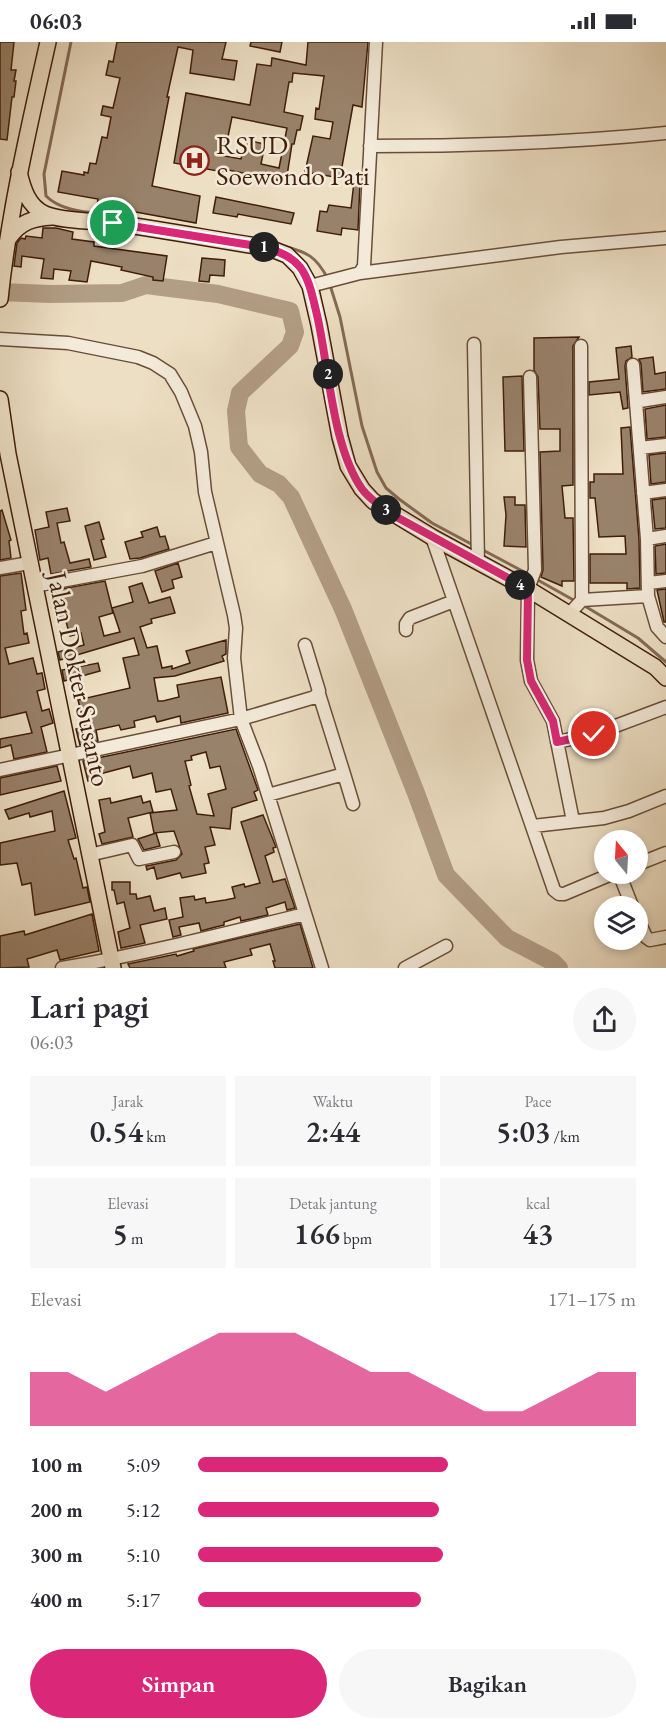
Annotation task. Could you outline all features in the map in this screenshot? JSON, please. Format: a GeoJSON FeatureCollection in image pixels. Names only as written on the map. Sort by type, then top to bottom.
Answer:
{"type":"FeatureCollection","features":[{"type":"Feature","properties":{"kind":"main road"},"geometry":{"type":"LineString","coordinates":[[0,299],[7,241],[5,224],[48,42]]}},
{"type":"Feature","properties":{"kind":"main road"},"geometry":{"type":"LineString","coordinates":[[19,172],[28,200],[37,209],[51,216]]}},
{"type":"Feature","properties":{"kind":"main road"},"geometry":{"type":"LineString","coordinates":[[7,241],[20,225],[34,219],[51,216],[113,223],[269,248],[287,255],[300,268],[310,286],[340,437],[348,466],[362,489],[373,501],[432,537],[528,589],[656,667],[666,678]]}},
{"type":"Feature","properties":{"kind":"main road","name":"Jalan Dokter Susanto"},"geometry":{"type":"LineString","coordinates":[[0,399],[29,563],[112,964]]}},
{"type":"Feature","properties":{"kind":"street"},"geometry":{"type":"LineString","coordinates":[[360,273],[364,266],[376,42]]}},
{"type":"Feature","properties":{"kind":"street"},"geometry":{"type":"LineString","coordinates":[[370,146],[454,146],[511,142],[586,141],[666,134]]}},
{"type":"Feature","properties":{"kind":"street"},"geometry":{"type":"LineString","coordinates":[[310,286],[360,273],[561,247],[666,238]]}},
{"type":"Feature","properties":{"kind":"street"},"geometry":{"type":"LineString","coordinates":[[0,339],[68,343],[126,355],[153,363],[170,374],[181,392],[195,426],[201,452],[205,492],[234,615],[236,628],[234,658],[241,719],[268,795],[322,968]]}},
{"type":"Feature","properties":{"kind":"street"},"geometry":{"type":"LineString","coordinates":[[474,345],[478,563]]}},
{"type":"Feature","properties":{"kind":"street"},"geometry":{"type":"LineString","coordinates":[[569,614],[582,600],[582,346]]}},
{"type":"Feature","properties":{"kind":"street"},"geometry":{"type":"LineString","coordinates":[[633,365],[647,539],[648,596],[666,637]]}},
{"type":"Feature","properties":{"kind":"street"},"geometry":{"type":"LineString","coordinates":[[530,377],[534,570],[528,589],[527,660],[531,681],[553,721],[573,822]]}},
{"type":"Feature","properties":{"kind":"street"},"geometry":{"type":"LineString","coordinates":[[636,405],[640,400],[666,397]]}},
{"type":"Feature","properties":{"kind":"street"},"geometry":{"type":"LineString","coordinates":[[640,448],[666,445]]}},
{"type":"Feature","properties":{"kind":"street"},"geometry":{"type":"LineString","coordinates":[[643,494],[666,490]]}},
{"type":"Feature","properties":{"kind":"street"},"geometry":{"type":"LineString","coordinates":[[647,539],[666,536]]}},
{"type":"Feature","properties":{"kind":"street"},"geometry":{"type":"LineString","coordinates":[[432,537],[556,892],[564,894],[594,881]]}},
{"type":"Feature","properties":{"kind":"street"},"geometry":{"type":"LineString","coordinates":[[34,586],[142,566],[216,543]]}},
{"type":"Feature","properties":{"kind":"street"},"geometry":{"type":"LineString","coordinates":[[0,568],[29,563]]}},
{"type":"Feature","properties":{"kind":"street"},"geometry":{"type":"LineString","coordinates":[[649,583],[666,581]]}},
{"type":"Feature","properties":{"kind":"street"},"geometry":{"type":"LineString","coordinates":[[582,600],[648,596]]}},
{"type":"Feature","properties":{"kind":"street"},"geometry":{"type":"LineString","coordinates":[[406,630],[406,624],[410,618],[454,601]]}},
{"type":"Feature","properties":{"kind":"street"},"geometry":{"type":"LineString","coordinates":[[305,645],[352,804]]}},
{"type":"Feature","properties":{"kind":"street"},"geometry":{"type":"LineString","coordinates":[[0,770],[241,719],[319,694]]}},
{"type":"Feature","properties":{"kind":"street"},"geometry":{"type":"LineString","coordinates":[[557,742],[594,734],[666,707]]}},
{"type":"Feature","properties":{"kind":"street"},"geometry":{"type":"LineString","coordinates":[[268,795],[344,774]]}},
{"type":"Feature","properties":{"kind":"street"},"geometry":{"type":"LineString","coordinates":[[533,826],[613,816],[666,796]]}},
{"type":"Feature","properties":{"kind":"street"},"geometry":{"type":"LineString","coordinates":[[89,855],[132,845],[139,859],[174,852]]}},
{"type":"Feature","properties":{"kind":"street"},"geometry":{"type":"LineString","coordinates":[[648,860],[666,853]]}},
{"type":"Feature","properties":{"kind":"street"},"geometry":{"type":"LineString","coordinates":[[62,968],[112,964],[304,914]]}},
{"type":"Feature","properties":{"kind":"street"},"geometry":{"type":"LineString","coordinates":[[648,938],[666,937]]}},
{"type":"Feature","properties":{"kind":"street"},"geometry":{"type":"LineString","coordinates":[[405,968],[420,964],[446,946]]}},
{"type":"Feature","properties":{"kind":"building"},"geometry":{"type":"Polygon","coordinates":[[[0,42],[14,42],[11,70],[16,70],[7,140],[0,139],[0,42]]]}},
{"type":"Feature","properties":{"kind":"building"},"geometry":{"type":"Polygon","coordinates":[[[117,42],[226,42],[222,59],[237,61],[234,80],[190,73],[193,50],[178,47],[152,186],[200,196],[196,223],[97,205],[98,199],[58,192],[62,171],[84,175],[84,172],[88,173],[90,163],[96,164],[102,137],[107,138],[111,117],[101,115],[103,106],[113,108],[120,78],[106,75],[109,61],[113,62],[117,42]]]}},
{"type":"Feature","properties":{"kind":"building"},"geometry":{"type":"Polygon","coordinates":[[[251,42],[282,42],[280,52],[250,46],[251,42]]]}},
{"type":"Feature","properties":{"kind":"building"},"geometry":{"type":"Polygon","coordinates":[[[308,42],[368,42],[362,107],[353,105],[340,178],[305,172],[313,136],[330,139],[333,122],[315,119],[316,108],[319,109],[324,76],[293,73],[292,82],[289,82],[284,112],[303,116],[300,130],[297,130],[294,144],[292,144],[286,182],[224,169],[223,172],[174,163],[186,93],[250,105],[257,64],[271,66],[272,58],[306,65],[308,42]],[[232,117],[224,156],[241,159],[245,140],[265,144],[261,164],[279,168],[287,128],[232,117]]]}},
{"type":"Feature","properties":{"kind":"building"},"geometry":{"type":"Polygon","coordinates":[[[354,182],[360,183],[358,230],[342,228],[341,235],[317,231],[320,211],[327,212],[329,205],[351,208],[354,182]]]}},
{"type":"Feature","properties":{"kind":"building"},"geometry":{"type":"Polygon","coordinates":[[[216,197],[294,213],[291,224],[238,214],[237,217],[213,213],[216,197]]]}},
{"type":"Feature","properties":{"kind":"building"},"geometry":{"type":"Polygon","coordinates":[[[43,228],[73,232],[72,239],[94,242],[94,246],[167,256],[163,281],[121,270],[122,267],[91,261],[87,282],[69,280],[71,271],[54,269],[53,279],[41,278],[44,259],[22,256],[21,267],[14,266],[17,243],[26,236],[42,238],[43,228]]]}},
{"type":"Feature","properties":{"kind":"building"},"geometry":{"type":"Polygon","coordinates":[[[202,258],[225,260],[224,276],[210,275],[209,282],[199,281],[202,258]]]}},
{"type":"Feature","properties":{"kind":"building"},"geometry":{"type":"Polygon","coordinates":[[[579,337],[573,346],[573,485],[562,486],[565,518],[573,518],[574,581],[562,581],[562,586],[541,577],[543,570],[540,452],[560,451],[560,429],[540,429],[538,377],[534,370],[534,338],[579,337]]]}},
{"type":"Feature","properties":{"kind":"building"},"geometry":{"type":"Polygon","coordinates":[[[631,346],[632,357],[626,361],[625,366],[628,408],[623,409],[620,392],[589,395],[589,382],[619,379],[616,348],[631,346]]]}},
{"type":"Feature","properties":{"kind":"building"},"geometry":{"type":"Polygon","coordinates":[[[653,357],[655,374],[666,372],[666,389],[643,392],[639,359],[653,357]]]}},
{"type":"Feature","properties":{"kind":"building"},"geometry":{"type":"Polygon","coordinates":[[[522,376],[524,451],[505,451],[503,377],[522,376]]]}},
{"type":"Feature","properties":{"kind":"building"},"geometry":{"type":"Polygon","coordinates":[[[666,405],[666,437],[647,439],[645,409],[666,405]]]}},
{"type":"Feature","properties":{"kind":"building"},"geometry":{"type":"Polygon","coordinates":[[[630,427],[639,539],[640,588],[627,589],[627,583],[590,583],[590,554],[626,554],[625,536],[599,537],[595,498],[590,498],[590,482],[594,482],[594,474],[623,474],[621,428],[630,427]]]}},
{"type":"Feature","properties":{"kind":"building"},"geometry":{"type":"Polygon","coordinates":[[[666,453],[666,482],[651,484],[649,455],[666,453]]]}},
{"type":"Feature","properties":{"kind":"building"},"geometry":{"type":"Polygon","coordinates":[[[504,497],[515,497],[515,505],[525,505],[526,547],[504,546],[506,515],[504,497]]]}},
{"type":"Feature","properties":{"kind":"building"},"geometry":{"type":"Polygon","coordinates":[[[666,498],[666,528],[655,529],[652,500],[666,498]]]}},
{"type":"Feature","properties":{"kind":"building"},"geometry":{"type":"Polygon","coordinates":[[[67,508],[70,521],[57,523],[61,543],[64,542],[70,563],[89,559],[91,567],[51,574],[48,558],[40,560],[35,530],[49,527],[46,512],[67,508]]]}},
{"type":"Feature","properties":{"kind":"building"},"geometry":{"type":"Polygon","coordinates":[[[2,510],[11,540],[9,541],[11,558],[0,560],[0,511],[2,510]]]}},
{"type":"Feature","properties":{"kind":"building"},"geometry":{"type":"Polygon","coordinates":[[[99,522],[106,557],[94,560],[85,526],[99,522]]]}},
{"type":"Feature","properties":{"kind":"building"},"geometry":{"type":"Polygon","coordinates":[[[157,527],[160,537],[165,536],[169,549],[130,559],[125,542],[143,537],[141,532],[157,527]]]}},
{"type":"Feature","properties":{"kind":"building"},"geometry":{"type":"Polygon","coordinates":[[[666,544],[666,573],[656,574],[655,546],[666,544]]]}},
{"type":"Feature","properties":{"kind":"building"},"geometry":{"type":"Polygon","coordinates":[[[178,563],[182,577],[172,580],[174,588],[162,592],[155,571],[178,563]]]}},
{"type":"Feature","properties":{"kind":"building"},"geometry":{"type":"Polygon","coordinates":[[[21,573],[26,610],[21,611],[24,634],[27,633],[29,643],[5,648],[9,664],[33,658],[37,674],[42,673],[45,689],[37,691],[42,711],[49,709],[53,723],[41,727],[47,752],[14,759],[11,745],[0,748],[0,739],[32,733],[26,712],[0,718],[0,576],[21,573]]]}},
{"type":"Feature","properties":{"kind":"building"},"geometry":{"type":"Polygon","coordinates":[[[105,581],[113,613],[99,617],[104,636],[120,632],[112,608],[133,602],[129,587],[142,583],[149,603],[170,597],[175,613],[151,619],[152,623],[140,627],[147,648],[157,646],[162,668],[172,666],[172,669],[190,663],[186,651],[226,640],[226,654],[222,656],[224,661],[175,676],[154,678],[158,701],[163,701],[179,697],[177,685],[221,677],[228,713],[181,723],[180,716],[157,722],[155,716],[134,721],[135,727],[121,730],[119,725],[96,730],[98,741],[80,745],[76,729],[85,727],[78,700],[130,688],[123,658],[139,655],[134,638],[60,660],[58,652],[84,645],[81,633],[70,636],[65,618],[56,620],[50,591],[105,581]]]}},
{"type":"Feature","properties":{"kind":"building"},"geometry":{"type":"Polygon","coordinates":[[[666,589],[666,622],[664,622],[657,590],[666,589]]]}},
{"type":"Feature","properties":{"kind":"building"},"geometry":{"type":"Polygon","coordinates":[[[98,663],[100,671],[64,681],[62,670],[98,663]]]}},
{"type":"Feature","properties":{"kind":"building"},"geometry":{"type":"Polygon","coordinates":[[[236,729],[258,790],[254,792],[257,800],[232,808],[230,829],[210,827],[215,845],[205,847],[209,863],[204,864],[206,873],[182,878],[180,873],[157,879],[154,867],[147,870],[146,866],[176,860],[182,854],[174,831],[154,833],[150,813],[177,810],[171,789],[156,792],[152,773],[133,778],[130,766],[96,775],[97,778],[88,781],[83,761],[236,729]],[[206,752],[191,756],[192,760],[185,761],[197,814],[214,816],[208,794],[226,789],[220,766],[210,768],[206,752]]]}},
{"type":"Feature","properties":{"kind":"building"},"geometry":{"type":"Polygon","coordinates":[[[57,766],[61,781],[0,795],[0,778],[57,766]]]}},
{"type":"Feature","properties":{"kind":"building"},"geometry":{"type":"Polygon","coordinates":[[[64,791],[76,838],[68,840],[74,859],[76,858],[83,888],[87,887],[90,902],[35,915],[31,883],[22,885],[17,863],[0,865],[0,843],[55,831],[52,811],[30,817],[29,813],[9,819],[5,810],[64,791]]]}},
{"type":"Feature","properties":{"kind":"building"},"geometry":{"type":"Polygon","coordinates":[[[141,796],[143,803],[150,801],[153,812],[128,818],[133,837],[102,844],[99,834],[105,832],[99,800],[110,798],[111,803],[141,796]]]}},
{"type":"Feature","properties":{"kind":"building"},"geometry":{"type":"Polygon","coordinates":[[[263,815],[276,847],[273,848],[274,852],[265,856],[273,882],[285,879],[295,908],[287,910],[285,902],[266,908],[268,915],[241,921],[240,917],[224,922],[224,925],[201,931],[199,923],[179,927],[181,935],[173,937],[169,920],[183,917],[180,898],[194,896],[195,900],[205,898],[206,903],[225,900],[235,898],[232,887],[244,884],[245,887],[260,883],[241,822],[263,815]]]}},
{"type":"Feature","properties":{"kind":"building"},"geometry":{"type":"Polygon","coordinates":[[[156,833],[160,846],[144,850],[138,839],[156,833]]]}},
{"type":"Feature","properties":{"kind":"building"},"geometry":{"type":"Polygon","coordinates":[[[112,882],[130,882],[130,894],[136,894],[137,899],[150,896],[154,911],[165,908],[167,919],[140,925],[145,943],[121,948],[118,932],[130,928],[124,902],[117,904],[112,882]]]}},
{"type":"Feature","properties":{"kind":"building"},"geometry":{"type":"Polygon","coordinates":[[[92,914],[99,951],[60,960],[57,950],[27,959],[29,967],[0,968],[0,936],[24,931],[25,935],[92,914]]]}},
{"type":"Feature","properties":{"kind":"building"},"geometry":{"type":"Polygon","coordinates":[[[300,924],[313,968],[275,968],[270,944],[250,949],[252,955],[224,962],[226,968],[130,968],[128,964],[176,954],[177,956],[194,951],[193,949],[300,924]]]}},
{"type":"Feature","properties":{"kind":"waterway"},"geometry":{"type":"LineString","coordinates":[[71,42],[44,174],[46,196],[68,208],[111,215]]}},
{"type":"Feature","properties":{"kind":"waterway"},"geometry":{"type":"LineString","coordinates":[[283,246],[310,256],[328,279]]}},
{"type":"Feature","properties":{"kind":"waterway"},"geometry":{"type":"LineString","coordinates":[[0,292],[122,293],[146,285],[218,294],[290,311],[295,332],[290,346],[240,393],[236,411],[239,447],[260,474],[279,484],[291,497],[343,609],[446,875],[507,938],[553,962],[559,968]]}},
{"type":"Feature","properties":{"kind":"waterway"},"geometry":{"type":"LineString","coordinates":[[330,285],[340,317],[362,426],[377,472],[386,488],[399,499],[432,523],[475,546]]}},
{"type":"Feature","properties":{"kind":"waterway"},"geometry":{"type":"LineString","coordinates":[[481,549],[530,575]]}},
{"type":"Feature","properties":{"kind":"waterway"},"geometry":{"type":"LineString","coordinates":[[536,579],[577,602]]}},
{"type":"Feature","properties":{"kind":"waterway"},"geometry":{"type":"LineString","coordinates":[[583,605],[638,638],[666,662]]}},
{"type":"Feature","properties":{"kind":"place","name":"RSUD Soewondo Pati"},"geometry":{"type":"Point","coordinates":[195,161]}},
{"type":"Feature","properties":{"kind":"route"},"geometry":{"type":"LineString","coordinates":[[113,223],[269,248],[287,255],[300,268],[310,286],[340,437],[348,466],[362,489],[373,501],[393,515],[528,589],[527,660],[531,681],[553,721],[557,742],[594,734]]}}]}
